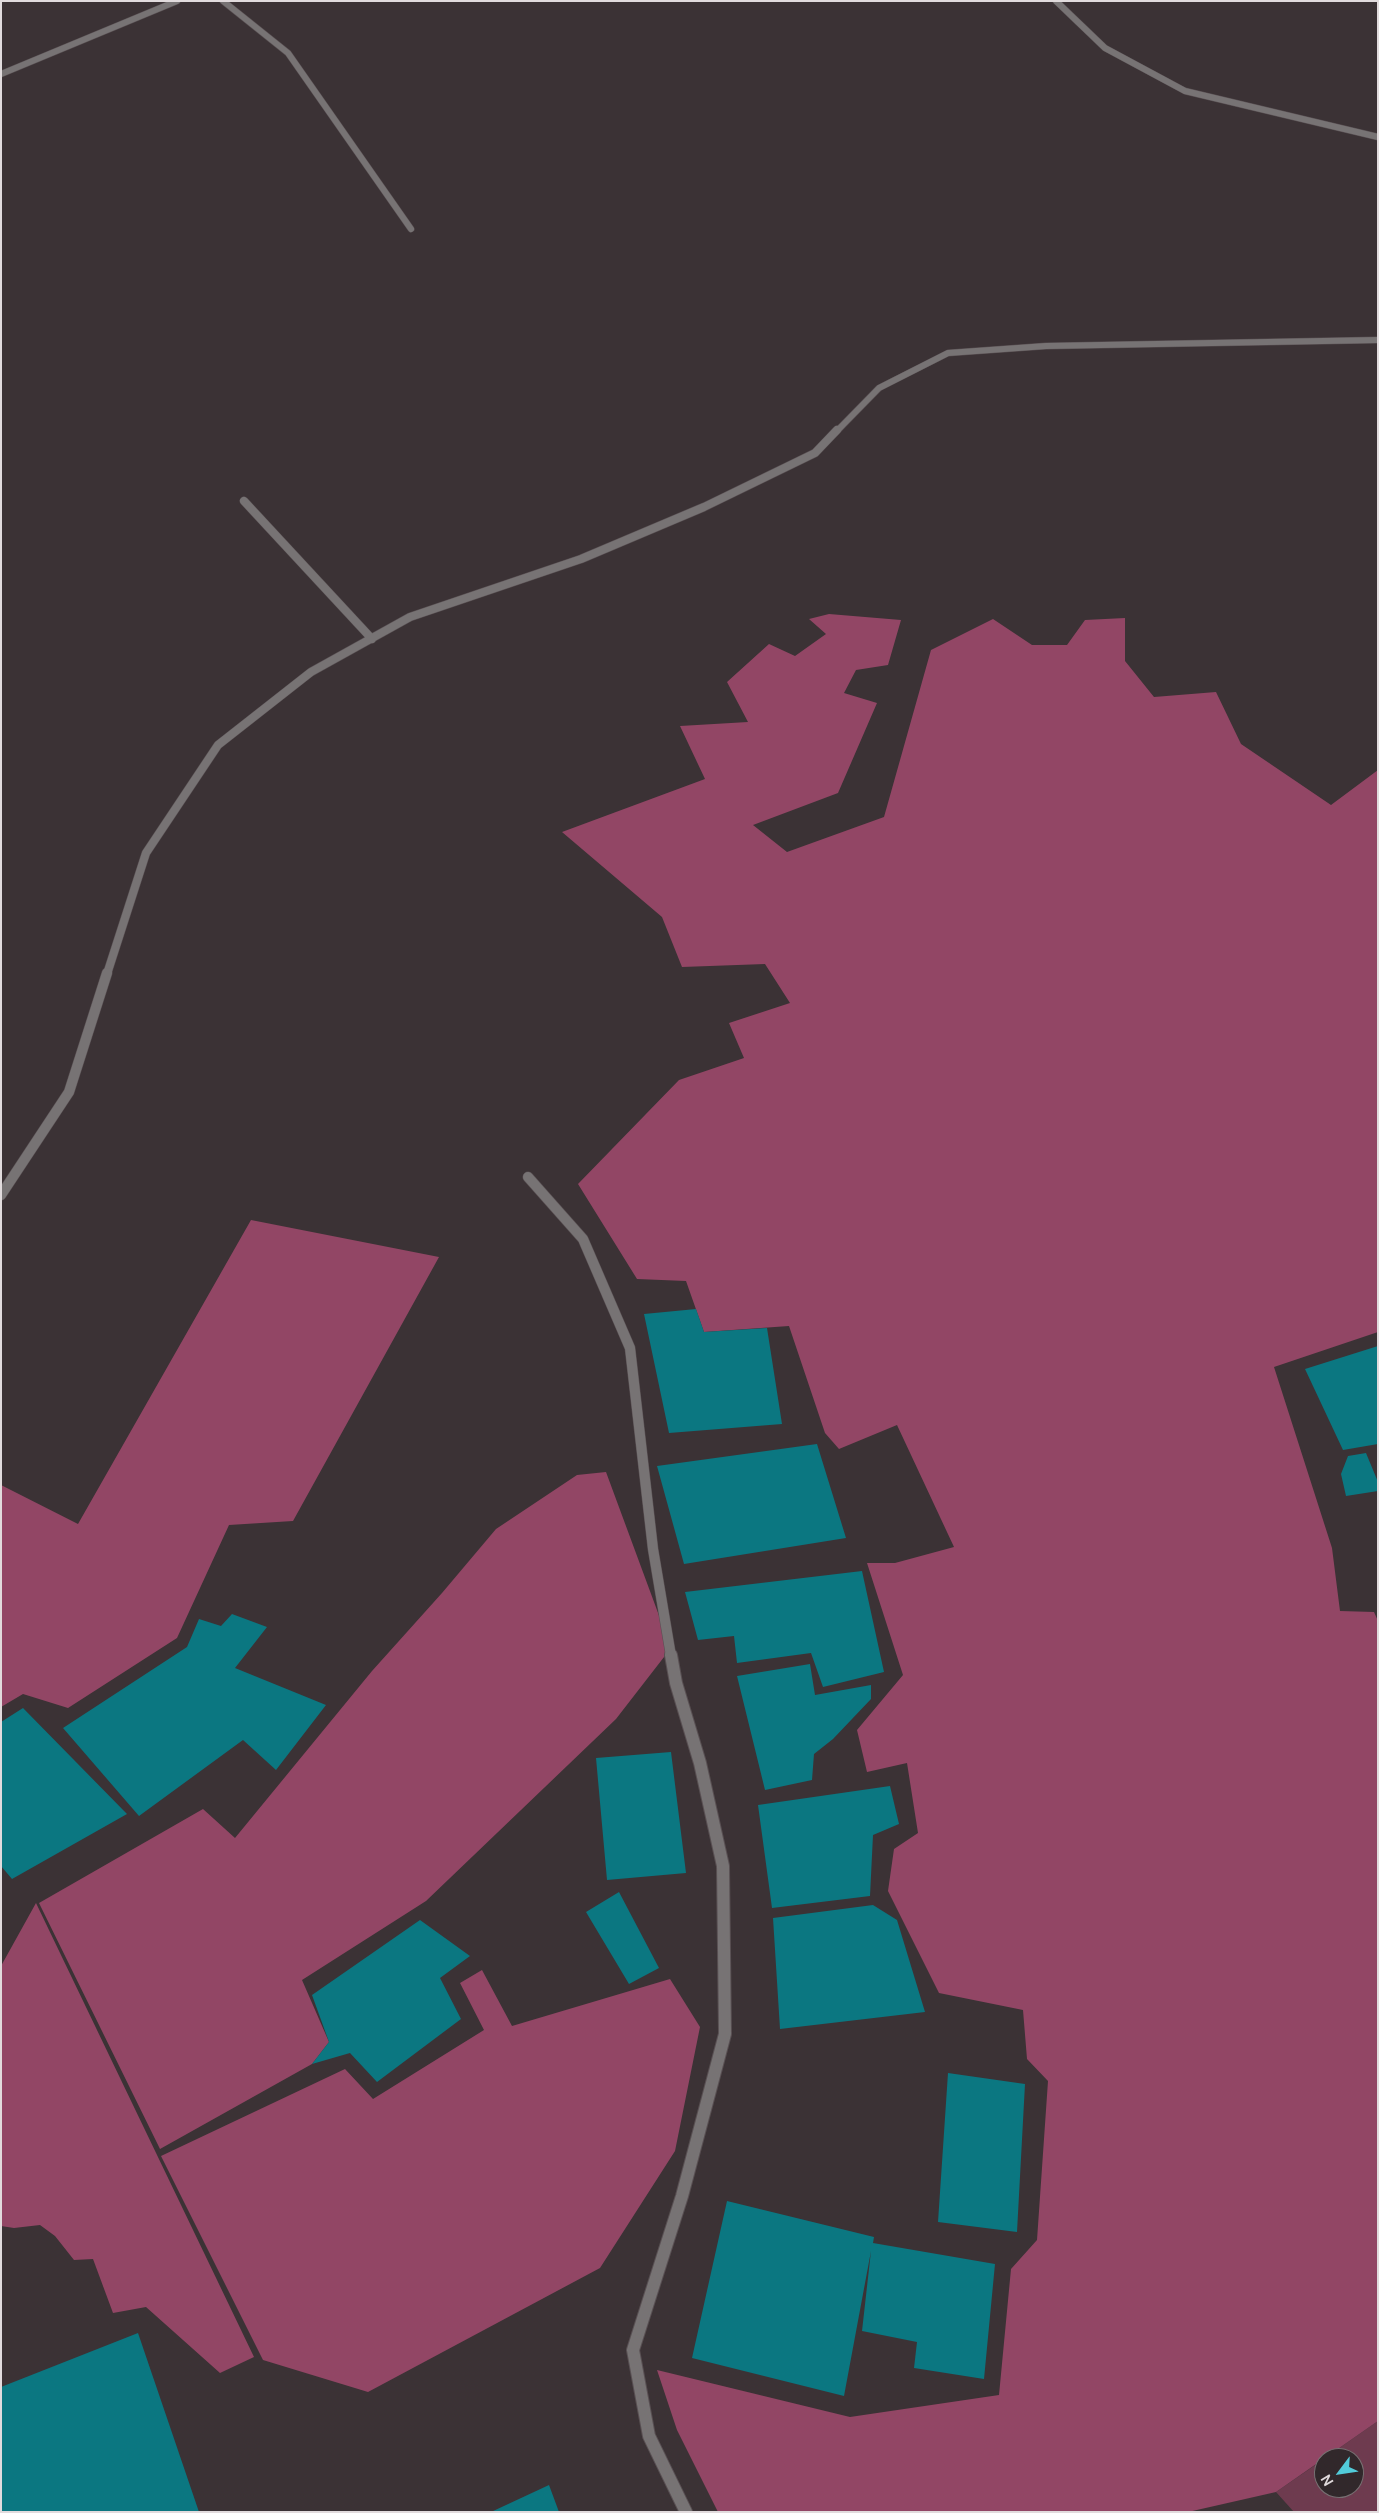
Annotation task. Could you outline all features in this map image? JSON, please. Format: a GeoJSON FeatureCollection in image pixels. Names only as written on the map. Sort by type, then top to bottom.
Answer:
{"type":"FeatureCollection","features":[{"type":"Feature","properties":{"kind":"street"},"geometry":{"type":"LineString","coordinates":[[1,74],[177,1]]}},
{"type":"Feature","properties":{"kind":"street"},"geometry":{"type":"LineString","coordinates":[[223,1],[288,52],[411,230]]}},
{"type":"Feature","properties":{"kind":"street"},"geometry":{"type":"LineString","coordinates":[[1056,1],[1105,48],[1185,92],[1378,137]]}},
{"type":"Feature","properties":{"kind":"street"},"geometry":{"type":"LineString","coordinates":[[1,1195],[69,1092],[146,853],[218,746],[311,672],[410,616],[581,559],[704,507],[814,453],[879,388],[948,353],[1046,346],[1378,340]]}},
{"type":"Feature","properties":{"kind":"street"},"geometry":{"type":"LineString","coordinates":[[244,502],[372,638]]}},
{"type":"Feature","properties":{"kind":"street"},"geometry":{"type":"LineString","coordinates":[[528,1177],[583,1239],[630,1348],[653,1549],[676,1683],[700,1763],[723,1866],[725,2034],[682,2196],[633,2350],[649,2436],[686,2512]]}},
{"type":"Feature","properties":{"kind":"shaded area"},"geometry":{"type":"Polygon","coordinates":[[[829,614],[901,620],[888,665],[856,670],[844,693],[877,703],[838,793],[753,825],[787,852],[884,817],[931,650],[993,619],[1032,645],[1067,645],[1085,620],[1125,618],[1125,661],[1154,697],[1216,692],[1241,744],[1331,805],[1378,770],[1378,1332],[1274,1367],[1332,1548],[1340,1611],[1374,1612],[1378,1621],[1378,2421],[1339,2448],[1314,2448],[1314,2466],[1276,2492],[1188,2512],[718,2512],[677,2430],[657,2370],[850,2417],[999,2395],[1011,2269],[1037,2240],[1048,2081],[1027,2059],[1023,2010],[939,1993],[888,1891],[894,1849],[918,1833],[907,1763],[867,1772],[857,1730],[903,1675],[867,1563],[895,1563],[954,1547],[897,1425],[839,1449],[825,1433],[789,1326],[704,1332],[686,1281],[637,1279],[578,1184],[679,1080],[744,1058],[729,1023],[790,1003],[765,964],[682,967],[662,917],[562,832],[705,779],[680,726],[748,722],[727,682],[769,644],[795,656],[826,634],[809,619],[829,614]]]}},
{"type":"Feature","properties":{"kind":"shaded area"},"geometry":{"type":"Polygon","coordinates":[[[251,1220],[439,1257],[293,1521],[229,1525],[177,1638],[68,1708],[23,1694],[1,1707],[1,1485],[78,1524],[251,1220]]]}},
{"type":"Feature","properties":{"kind":"shaded area"},"geometry":{"type":"Polygon","coordinates":[[[606,1472],[671,1648],[616,1719],[426,1901],[302,1980],[329,2042],[312,2064],[160,2149],[39,1903],[203,1809],[235,1838],[372,1671],[496,1529],[577,1475],[606,1472]]]}},
{"type":"Feature","properties":{"kind":"shaded area"},"geometry":{"type":"Polygon","coordinates":[[[36,1903],[254,2357],[220,2373],[146,2307],[113,2313],[93,2259],[74,2260],[55,2236],[40,2225],[14,2228],[1,2226],[1,1966],[36,1903]]]}},
{"type":"Feature","properties":{"kind":"shaded area"},"geometry":{"type":"Polygon","coordinates":[[[482,1970],[512,2026],[670,1979],[700,2027],[675,2151],[600,2268],[368,2392],[263,2360],[161,2156],[345,2069],[373,2099],[484,2030],[460,1983],[482,1970]]]}},
{"type":"Feature","properties":{"kind":"shaded area"},"geometry":{"type":"Polygon","coordinates":[[[1378,2421],[1378,2512],[1294,2512],[1276,2492],[1314,2466],[1314,2498],[1364,2498],[1364,2448],[1339,2448],[1378,2421]]]}},
{"type":"Feature","properties":{"kind":"building"},"geometry":{"type":"Polygon","coordinates":[[[696,1309],[704,1332],[767,1328],[782,1424],[669,1433],[644,1314],[696,1309]]]}},
{"type":"Feature","properties":{"kind":"building"},"geometry":{"type":"Polygon","coordinates":[[[1378,1346],[1378,1444],[1343,1450],[1305,1369],[1378,1346]]]}},
{"type":"Feature","properties":{"kind":"building"},"geometry":{"type":"Polygon","coordinates":[[[817,1444],[846,1538],[684,1564],[657,1466],[817,1444]]]}},
{"type":"Feature","properties":{"kind":"building"},"geometry":{"type":"Polygon","coordinates":[[[1366,1453],[1378,1482],[1378,1491],[1346,1496],[1341,1474],[1348,1456],[1366,1453]]]}},
{"type":"Feature","properties":{"kind":"building"},"geometry":{"type":"Polygon","coordinates":[[[862,1571],[884,1672],[823,1687],[811,1653],[737,1663],[734,1636],[698,1640],[685,1592],[862,1571]]]}},
{"type":"Feature","properties":{"kind":"building"},"geometry":{"type":"Polygon","coordinates":[[[232,1614],[267,1627],[235,1668],[326,1705],[276,1770],[243,1740],[139,1816],[63,1728],[187,1647],[199,1619],[221,1626],[232,1614]]]}},
{"type":"Feature","properties":{"kind":"building"},"geometry":{"type":"Polygon","coordinates":[[[810,1664],[815,1695],[871,1685],[871,1699],[833,1739],[814,1754],[812,1780],[765,1790],[737,1676],[810,1664]]]}},
{"type":"Feature","properties":{"kind":"building"},"geometry":{"type":"Polygon","coordinates":[[[23,1708],[127,1814],[12,1879],[1,1866],[1,1722],[23,1708]]]}},
{"type":"Feature","properties":{"kind":"building"},"geometry":{"type":"Polygon","coordinates":[[[671,1752],[686,1873],[607,1880],[596,1758],[671,1752]]]}},
{"type":"Feature","properties":{"kind":"building"},"geometry":{"type":"Polygon","coordinates":[[[890,1786],[899,1824],[873,1835],[870,1896],[772,1908],[758,1805],[890,1786]]]}},
{"type":"Feature","properties":{"kind":"building"},"geometry":{"type":"Polygon","coordinates":[[[619,1892],[659,1968],[629,1984],[586,1912],[619,1892]]]}},
{"type":"Feature","properties":{"kind":"building"},"geometry":{"type":"Polygon","coordinates":[[[873,1905],[897,1920],[925,2012],[780,2029],[773,1918],[873,1905]]]}},
{"type":"Feature","properties":{"kind":"building"},"geometry":{"type":"Polygon","coordinates":[[[420,1920],[470,1956],[440,1978],[461,2019],[377,2082],[350,2053],[312,2064],[329,2042],[312,1995],[420,1920]]]}},
{"type":"Feature","properties":{"kind":"building"},"geometry":{"type":"Polygon","coordinates":[[[948,2073],[1025,2084],[1017,2232],[938,2222],[948,2073]]]}},
{"type":"Feature","properties":{"kind":"building"},"geometry":{"type":"Polygon","coordinates":[[[727,2201],[874,2237],[873,2243],[995,2264],[984,2379],[914,2368],[917,2342],[862,2331],[871,2251],[844,2396],[692,2358],[727,2201]]]}},
{"type":"Feature","properties":{"kind":"building"},"geometry":{"type":"Polygon","coordinates":[[[138,2333],[199,2512],[1,2512],[1,2387],[138,2333]]]}},
{"type":"Feature","properties":{"kind":"building"},"geometry":{"type":"Polygon","coordinates":[[[549,2485],[559,2512],[491,2512],[549,2485]]]}}]}
